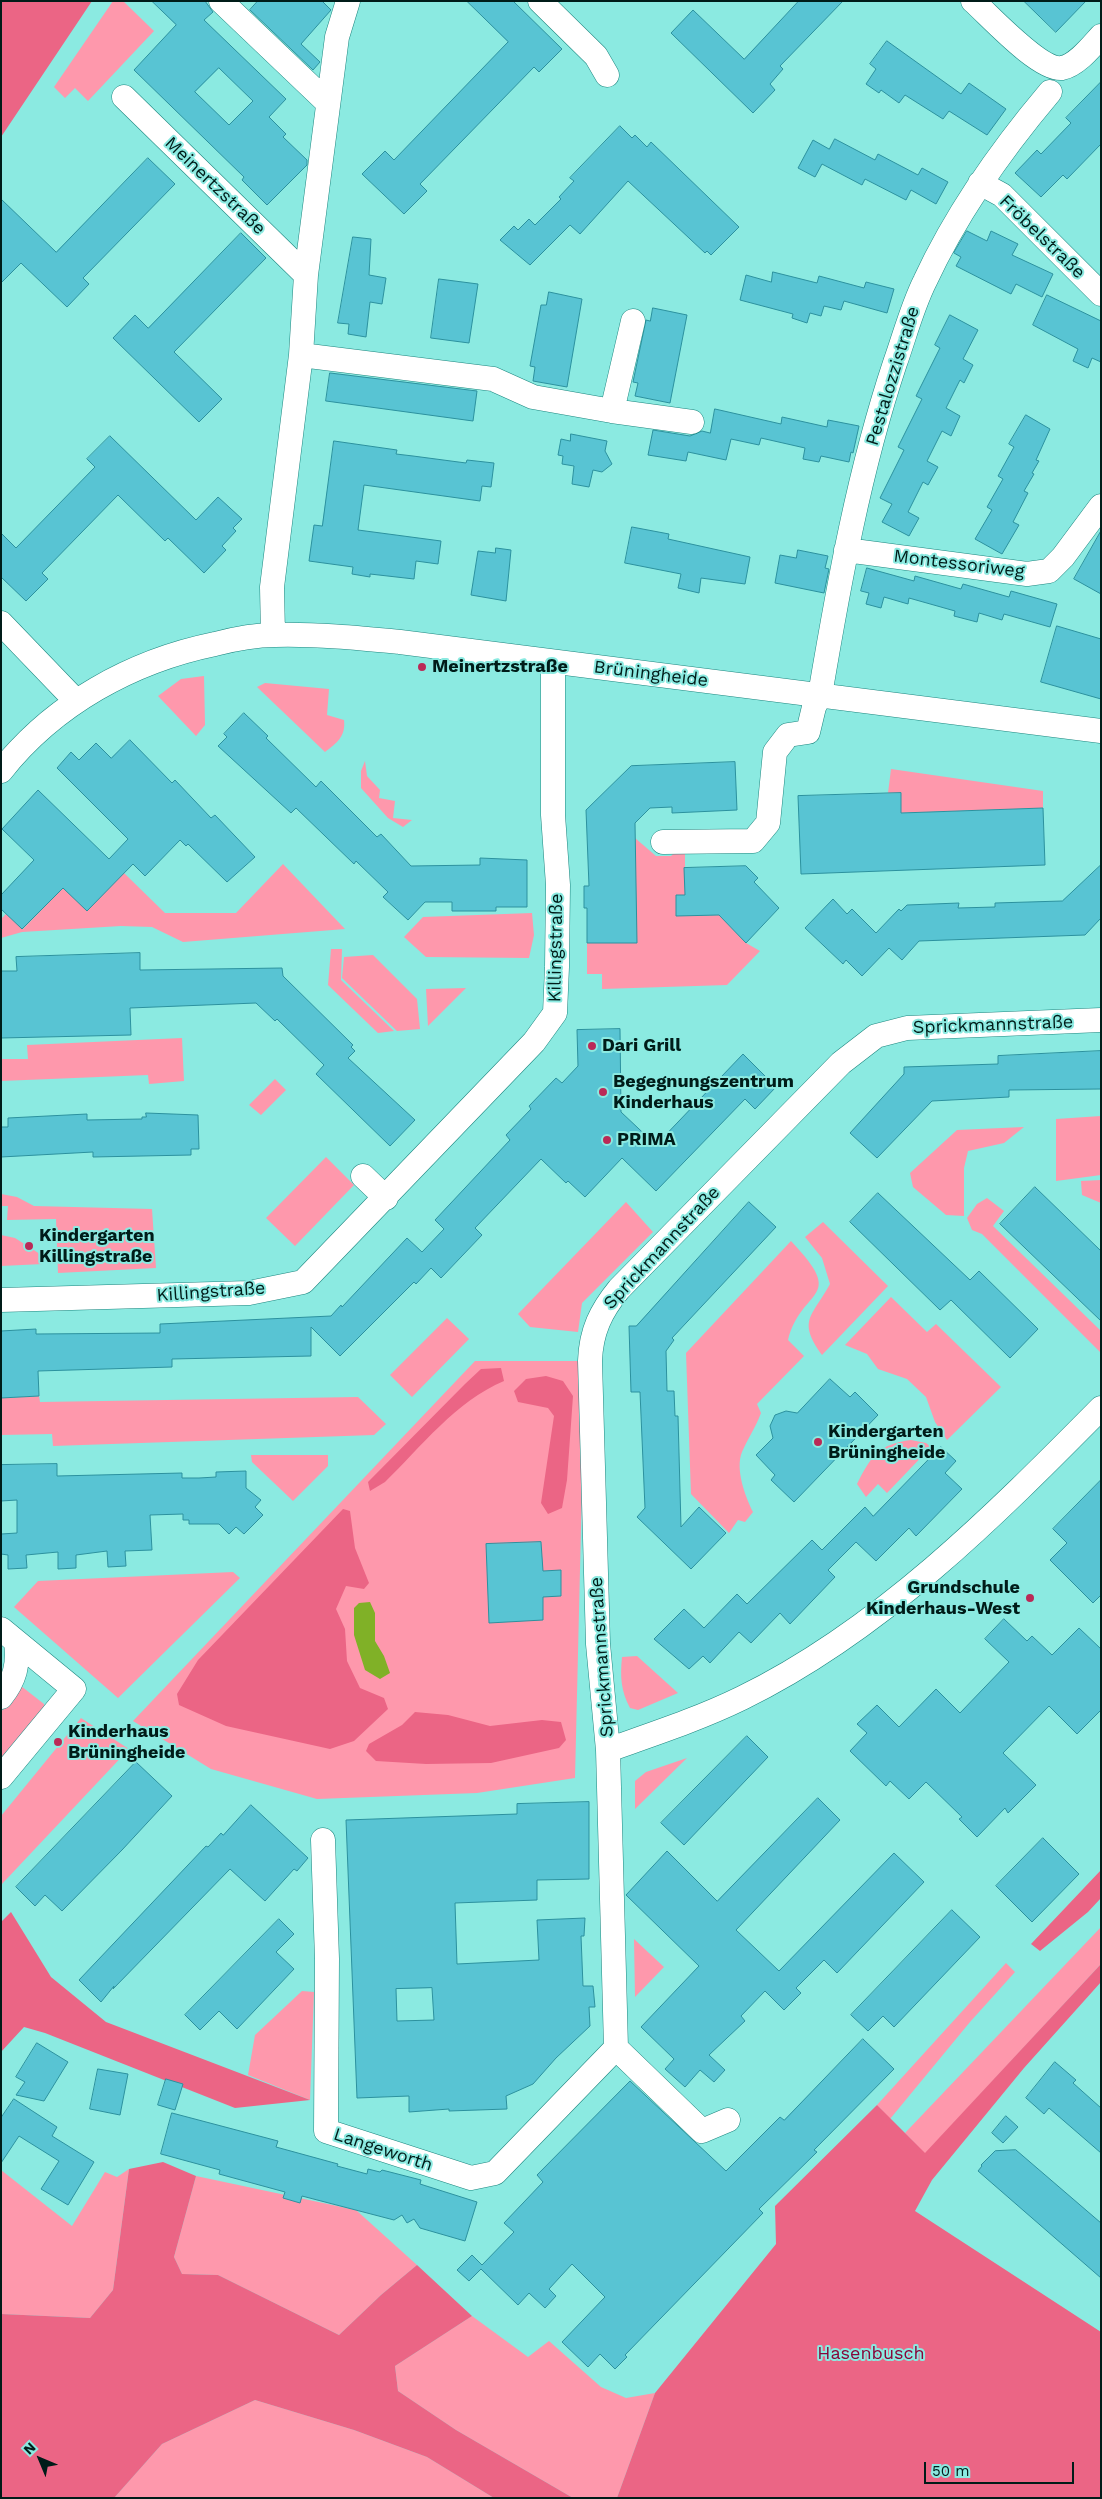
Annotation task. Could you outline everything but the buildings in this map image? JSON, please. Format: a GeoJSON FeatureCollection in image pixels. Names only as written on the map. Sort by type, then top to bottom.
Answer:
{"type":"FeatureCollection","features":[{"type":"Feature","properties":{"kind":"street"},"geometry":{"type":"LineString","coordinates":[[221,1],[328,103]]}},
{"type":"Feature","properties":{"kind":"street"},"geometry":{"type":"LineString","coordinates":[[273,634],[272,588],[301,355],[306,275],[337,37],[348,1]]}},
{"type":"Feature","properties":{"kind":"street"},"geometry":{"type":"LineString","coordinates":[[540,1],[596,56],[607,75]]}},
{"type":"Feature","properties":{"kind":"street"},"geometry":{"type":"LineString","coordinates":[[973,1],[1037,59],[1050,66],[1061,68],[1073,63],[1101,36]]}},
{"type":"Feature","properties":{"kind":"street","name":"Pestalozzistraße"},"geometry":{"type":"LineString","coordinates":[[662,842],[753,841],[768,823],[775,752],[788,735],[808,732],[814,707],[820,695],[846,550],[880,408],[916,300],[943,245],[980,183],[1008,142],[1050,92]]}},
{"type":"Feature","properties":{"kind":"street","name":"Meinertzstraße"},"geometry":{"type":"LineString","coordinates":[[124,97],[306,275]]}},
{"type":"Feature","properties":{"kind":"street","name":"Fröbelstraße"},"geometry":{"type":"LineString","coordinates":[[980,183],[1002,195],[1101,294]]}},
{"type":"Feature","properties":{"kind":"street"},"geometry":{"type":"LineString","coordinates":[[612,411],[633,321]]}},
{"type":"Feature","properties":{"kind":"street"},"geometry":{"type":"LineString","coordinates":[[301,355],[493,379],[534,397],[612,411],[692,422]]}},
{"type":"Feature","properties":{"kind":"street","name":"Montessoriweg"},"geometry":{"type":"LineString","coordinates":[[846,550],[1027,574],[1049,571],[1063,557],[1101,506]]}},
{"type":"Feature","properties":{"kind":"street"},"geometry":{"type":"LineString","coordinates":[[1,623],[76,701]]}},
{"type":"Feature","properties":{"kind":"street","name":"Brüningheide"},"geometry":{"type":"LineString","coordinates":[[1,771],[31,737],[76,701],[122,675],[176,652],[240,638],[273,634],[355,638],[1101,731]]}},
{"type":"Feature","properties":{"kind":"street","name":"Killingstraße"},"geometry":{"type":"LineString","coordinates":[[1,1300],[249,1293],[303,1282],[386,1198],[534,1042],[555,1013],[558,885],[553,814],[553,662]]}},
{"type":"Feature","properties":{"kind":"street","name":"Sprickmannstraße"},"geometry":{"type":"LineString","coordinates":[[608,1750],[598,1644],[590,1361],[592,1334],[601,1312],[619,1289],[841,1063],[876,1036],[907,1028],[1101,1020]]}},
{"type":"Feature","properties":{"kind":"street"},"geometry":{"type":"LineString","coordinates":[[363,1176],[386,1198]]}},
{"type":"Feature","properties":{"kind":"street"},"geometry":{"type":"LineString","coordinates":[[728,2120],[702,2131],[616,2048],[608,1750],[670,1728],[736,1701],[826,1649],[889,1603],[959,1545],[1010,1500],[1101,1408]]}},
{"type":"Feature","properties":{"kind":"street"},"geometry":{"type":"LineString","coordinates":[[1,1777],[74,1689],[9,1636]]}},
{"type":"Feature","properties":{"kind":"street"},"geometry":{"type":"LineString","coordinates":[[1,1697],[16,1671],[18,1656],[9,1636]]}},
{"type":"Feature","properties":{"kind":"street","name":"Langeworth"},"geometry":{"type":"LineString","coordinates":[[323,1840],[326,1959],[326,2131],[471,2178],[494,2173],[616,2048]]}},
{"type":"Feature","properties":{"kind":"shaded area"},"geometry":{"type":"Polygon","coordinates":[[[113,1],[123,1],[154,31],[88,101],[75,88],[65,98],[54,87],[113,1]]]}},
{"type":"Feature","properties":{"kind":"shaded area"},"geometry":{"type":"Polygon","coordinates":[[[204,676],[205,725],[196,736],[158,696],[181,679],[204,676]]]}},
{"type":"Feature","properties":{"kind":"shaded area"},"geometry":{"type":"Polygon","coordinates":[[[265,683],[329,689],[327,715],[344,720],[344,730],[340,739],[325,752],[257,687],[265,683]]]}},
{"type":"Feature","properties":{"kind":"shaded area"},"geometry":{"type":"Polygon","coordinates":[[[365,761],[367,776],[380,790],[379,798],[395,801],[393,818],[412,820],[403,827],[388,818],[361,788],[361,771],[365,761]]]}},
{"type":"Feature","properties":{"kind":"shaded area"},"geometry":{"type":"Polygon","coordinates":[[[891,769],[1043,791],[1043,808],[901,813],[901,793],[888,793],[891,769]]]}},
{"type":"Feature","properties":{"kind":"shaded area"},"geometry":{"type":"Polygon","coordinates":[[[635,838],[656,856],[671,856],[678,849],[685,849],[685,895],[676,895],[676,916],[719,915],[746,943],[760,951],[727,985],[602,989],[602,974],[587,974],[587,943],[635,838]]]}},
{"type":"Feature","properties":{"kind":"shaded area"},"geometry":{"type":"Polygon","coordinates":[[[283,864],[345,929],[183,942],[152,927],[121,926],[22,932],[1,938],[1,919],[6,914],[23,929],[63,888],[124,873],[165,913],[236,913],[283,864]]]}},
{"type":"Feature","properties":{"kind":"shaded area"},"geometry":{"type":"Polygon","coordinates":[[[532,913],[534,935],[529,958],[426,957],[404,937],[423,917],[532,913]]]}},
{"type":"Feature","properties":{"kind":"shaded area"},"geometry":{"type":"Polygon","coordinates":[[[331,949],[342,949],[341,980],[394,1031],[378,1033],[328,985],[331,949]]]}},
{"type":"Feature","properties":{"kind":"shaded area"},"geometry":{"type":"Polygon","coordinates":[[[373,955],[417,999],[420,1029],[397,1031],[342,978],[344,957],[373,955]]]}},
{"type":"Feature","properties":{"kind":"shaded area"},"geometry":{"type":"Polygon","coordinates":[[[466,988],[428,1026],[426,989],[466,988]]]}},
{"type":"Feature","properties":{"kind":"shaded area"},"geometry":{"type":"Polygon","coordinates":[[[182,1038],[184,1081],[149,1084],[148,1075],[1,1081],[1,1059],[28,1059],[27,1045],[182,1038]]]}},
{"type":"Feature","properties":{"kind":"shaded area"},"geometry":{"type":"Polygon","coordinates":[[[275,1079],[286,1090],[261,1115],[249,1105],[275,1079]]]}},
{"type":"Feature","properties":{"kind":"shaded area"},"geometry":{"type":"Polygon","coordinates":[[[1101,1116],[1101,1175],[1056,1181],[1056,1119],[1101,1116]]]}},
{"type":"Feature","properties":{"kind":"shaded area"},"geometry":{"type":"Polygon","coordinates":[[[1024,1127],[1004,1143],[968,1151],[964,1168],[964,1216],[946,1215],[913,1187],[910,1173],[957,1130],[1024,1127]]]}},
{"type":"Feature","properties":{"kind":"shaded area"},"geometry":{"type":"Polygon","coordinates":[[[326,1157],[354,1185],[295,1246],[266,1218],[326,1157]]]}},
{"type":"Feature","properties":{"kind":"shaded area"},"geometry":{"type":"Polygon","coordinates":[[[1101,1180],[1101,1203],[1082,1195],[1081,1181],[1101,1180]]]}},
{"type":"Feature","properties":{"kind":"shaded area"},"geometry":{"type":"Polygon","coordinates":[[[1,1194],[17,1197],[34,1206],[152,1209],[156,1268],[58,1273],[56,1219],[7,1220],[8,1206],[1,1206],[1,1194]]]}},
{"type":"Feature","properties":{"kind":"shaded area"},"geometry":{"type":"Polygon","coordinates":[[[987,1198],[1004,1211],[993,1226],[1101,1331],[1101,1353],[982,1234],[972,1230],[967,1218],[977,1204],[987,1198]]]}},
{"type":"Feature","properties":{"kind":"shaded area"},"geometry":{"type":"Polygon","coordinates":[[[626,1202],[653,1232],[582,1303],[578,1332],[530,1327],[518,1314],[626,1202]]]}},
{"type":"Feature","properties":{"kind":"shaded area"},"geometry":{"type":"Polygon","coordinates":[[[823,1222],[888,1286],[822,1355],[814,1343],[809,1326],[813,1312],[830,1284],[822,1258],[805,1237],[823,1222]]]}},
{"type":"Feature","properties":{"kind":"shaded area"},"geometry":{"type":"Polygon","coordinates":[[[1,1235],[15,1238],[43,1256],[43,1264],[1,1266],[1,1235]]]}},
{"type":"Feature","properties":{"kind":"shaded area"},"geometry":{"type":"Polygon","coordinates":[[[791,1241],[808,1260],[817,1274],[819,1284],[816,1293],[794,1323],[788,1340],[804,1356],[757,1404],[761,1413],[740,1459],[740,1474],[753,1512],[745,1522],[738,1520],[729,1533],[691,1494],[686,1353],[791,1241]]]}},
{"type":"Feature","properties":{"kind":"shaded area"},"geometry":{"type":"Polygon","coordinates":[[[891,1297],[927,1332],[936,1324],[1001,1387],[947,1440],[935,1422],[926,1397],[907,1379],[878,1369],[867,1354],[845,1345],[891,1297]]]}},
{"type":"Feature","properties":{"kind":"shaded area"},"geometry":{"type":"Polygon","coordinates":[[[447,1318],[469,1339],[412,1397],[390,1375],[447,1318]]]}},
{"type":"Feature","properties":{"kind":"shaded area"},"geometry":{"type":"Polygon","coordinates":[[[475,1361],[585,1361],[575,1778],[477,1793],[317,1799],[211,1769],[133,1721],[475,1361]]]}},
{"type":"Feature","properties":{"kind":"shaded area"},"geometry":{"type":"Polygon","coordinates":[[[39,1396],[40,1402],[358,1397],[386,1424],[374,1435],[53,1446],[52,1434],[1,1435],[1,1398],[39,1396]]]}},
{"type":"Feature","properties":{"kind":"shaded area"},"geometry":{"type":"Polygon","coordinates":[[[911,1440],[926,1443],[931,1447],[887,1493],[878,1484],[866,1497],[857,1484],[872,1459],[884,1448],[911,1440]]]}},
{"type":"Feature","properties":{"kind":"shaded area"},"geometry":{"type":"Polygon","coordinates":[[[251,1455],[328,1455],[328,1466],[293,1501],[252,1462],[251,1455]]]}},
{"type":"Feature","properties":{"kind":"shaded area"},"geometry":{"type":"Polygon","coordinates":[[[233,1572],[240,1578],[118,1698],[14,1607],[38,1581],[233,1572]]]}},
{"type":"Feature","properties":{"kind":"shaded area"},"geometry":{"type":"Polygon","coordinates":[[[370,1602],[375,1613],[375,1641],[384,1656],[390,1673],[380,1679],[365,1670],[354,1635],[354,1608],[359,1603],[370,1602]]]}},
{"type":"Feature","properties":{"kind":"shaded area"},"geometry":{"type":"Polygon","coordinates":[[[637,1656],[678,1693],[638,1710],[630,1708],[622,1684],[622,1657],[637,1656]]]}},
{"type":"Feature","properties":{"kind":"shaded area"},"geometry":{"type":"Polygon","coordinates":[[[21,1686],[44,1704],[46,1710],[1,1764],[1,1712],[21,1686]]]}},
{"type":"Feature","properties":{"kind":"shaded area"},"geometry":{"type":"Polygon","coordinates":[[[81,1718],[129,1749],[1,1885],[1,1816],[81,1718]]]}},
{"type":"Feature","properties":{"kind":"shaded area"},"geometry":{"type":"Polygon","coordinates":[[[687,1758],[635,1809],[635,1781],[646,1772],[687,1758]]]}},
{"type":"Feature","properties":{"kind":"shaded area"},"geometry":{"type":"Polygon","coordinates":[[[1101,1927],[1101,1964],[925,2154],[905,2133],[1101,1927]]]}},
{"type":"Feature","properties":{"kind":"shaded area"},"geometry":{"type":"Polygon","coordinates":[[[634,1939],[664,1967],[635,1997],[634,1939]]]}},
{"type":"Feature","properties":{"kind":"shaded area"},"geometry":{"type":"Polygon","coordinates":[[[1006,1963],[1015,1972],[970,2022],[890,2119],[877,2105],[1006,1963]]]}},
{"type":"Feature","properties":{"kind":"shaded area"},"geometry":{"type":"Polygon","coordinates":[[[302,1991],[314,1992],[310,2100],[248,2075],[255,2035],[302,1991]]]}},
{"type":"Feature","properties":{"kind":"shaded area"},"geometry":{"type":"Polygon","coordinates":[[[129,2169],[113,2290],[90,2318],[1,2314],[1,2170],[72,2226],[105,2172],[117,2177],[129,2169]]]}},
{"type":"Feature","properties":{"kind":"shaded area"},"geometry":{"type":"Polygon","coordinates":[[[196,2176],[356,2210],[417,2265],[381,2295],[339,2335],[218,2275],[182,2274],[174,2257],[196,2176]]]}},
{"type":"Feature","properties":{"kind":"shaded area"},"geometry":{"type":"Polygon","coordinates":[[[472,2316],[528,2357],[549,2341],[601,2387],[626,2398],[655,2393],[617,2498],[573,2498],[456,2430],[398,2391],[395,2366],[472,2316]]]}},
{"type":"Feature","properties":{"kind":"shaded area"},"geometry":{"type":"Polygon","coordinates":[[[255,2400],[354,2430],[427,2457],[494,2498],[114,2498],[162,2444],[255,2400]]]}},
{"type":"Feature","properties":{"kind":"green space"},"geometry":{"type":"Polygon","coordinates":[[[1,1],[92,1],[1,137],[1,1]]]}},
{"type":"Feature","properties":{"kind":"green space"},"geometry":{"type":"Polygon","coordinates":[[[501,1368],[504,1381],[470,1400],[440,1426],[385,1482],[370,1491],[368,1482],[465,1384],[481,1369],[501,1368]]]}},
{"type":"Feature","properties":{"kind":"green space"},"geometry":{"type":"Polygon","coordinates":[[[546,1376],[563,1381],[573,1396],[567,1480],[562,1508],[548,1514],[541,1503],[554,1416],[548,1408],[518,1402],[514,1391],[526,1379],[546,1376]]]}},
{"type":"Feature","properties":{"kind":"green space"},"geometry":{"type":"Polygon","coordinates":[[[343,1509],[350,1511],[355,1548],[369,1583],[364,1589],[346,1586],[336,1609],[345,1629],[347,1661],[360,1688],[384,1698],[388,1709],[354,1741],[330,1749],[226,1726],[179,1705],[177,1694],[198,1660],[343,1509]]]}},
{"type":"Feature","properties":{"kind":"green space"},"geometry":{"type":"Polygon","coordinates":[[[415,1712],[448,1715],[490,1726],[542,1720],[561,1722],[566,1740],[559,1748],[491,1763],[426,1764],[376,1761],[366,1751],[369,1744],[402,1725],[415,1712]]]}},
{"type":"Feature","properties":{"kind":"green space"},"geometry":{"type":"Polygon","coordinates":[[[1101,1870],[1101,1898],[1088,1912],[1040,1951],[1031,1944],[1101,1870]]]}},
{"type":"Feature","properties":{"kind":"green space"},"geometry":{"type":"Polygon","coordinates":[[[11,1912],[51,1977],[106,2022],[310,2100],[235,2108],[45,2033],[24,2027],[1,2052],[1,1922],[11,1912]]]}},
{"type":"Feature","properties":{"kind":"green space","name":"Hasenbusch"},"geometry":{"type":"Polygon","coordinates":[[[1101,1964],[1101,1982],[1024,2068],[932,2180],[915,2211],[1101,2332],[1101,2498],[617,2498],[655,2393],[776,2244],[775,2206],[877,2105],[925,2153],[1101,1964]]]}},
{"type":"Feature","properties":{"kind":"green space"},"geometry":{"type":"Polygon","coordinates":[[[163,2162],[196,2176],[174,2257],[182,2274],[218,2275],[339,2335],[381,2295],[417,2265],[472,2316],[395,2366],[398,2391],[456,2430],[573,2498],[494,2498],[427,2457],[354,2430],[255,2400],[162,2444],[114,2498],[1,2498],[1,2314],[90,2318],[113,2290],[129,2169],[163,2162]]]}},
{"type":"Feature","properties":{"kind":"place","name":"Meinertzstraße"},"geometry":{"type":"Point","coordinates":[422,667]}},
{"type":"Feature","properties":{"kind":"place","name":"Dari Grill"},"geometry":{"type":"Point","coordinates":[592,1046]}},
{"type":"Feature","properties":{"kind":"place","name":"Begegnungszentrum Kinderhaus"},"geometry":{"type":"Point","coordinates":[603,1092]}},
{"type":"Feature","properties":{"kind":"place","name":"PRIMA"},"geometry":{"type":"Point","coordinates":[607,1140]}},
{"type":"Feature","properties":{"kind":"place","name":"Kindergarten Killingstraße"},"geometry":{"type":"Point","coordinates":[29,1246]}},
{"type":"Feature","properties":{"kind":"place","name":"Kindergarten Brüningheide"},"geometry":{"type":"Point","coordinates":[818,1442]}},
{"type":"Feature","properties":{"kind":"place","name":"Grundschule Kinderhaus-West"},"geometry":{"type":"Point","coordinates":[1030,1598]}},
{"type":"Feature","properties":{"kind":"place","name":"Kinderhaus Brüningheide"},"geometry":{"type":"Point","coordinates":[58,1742]}}]}
